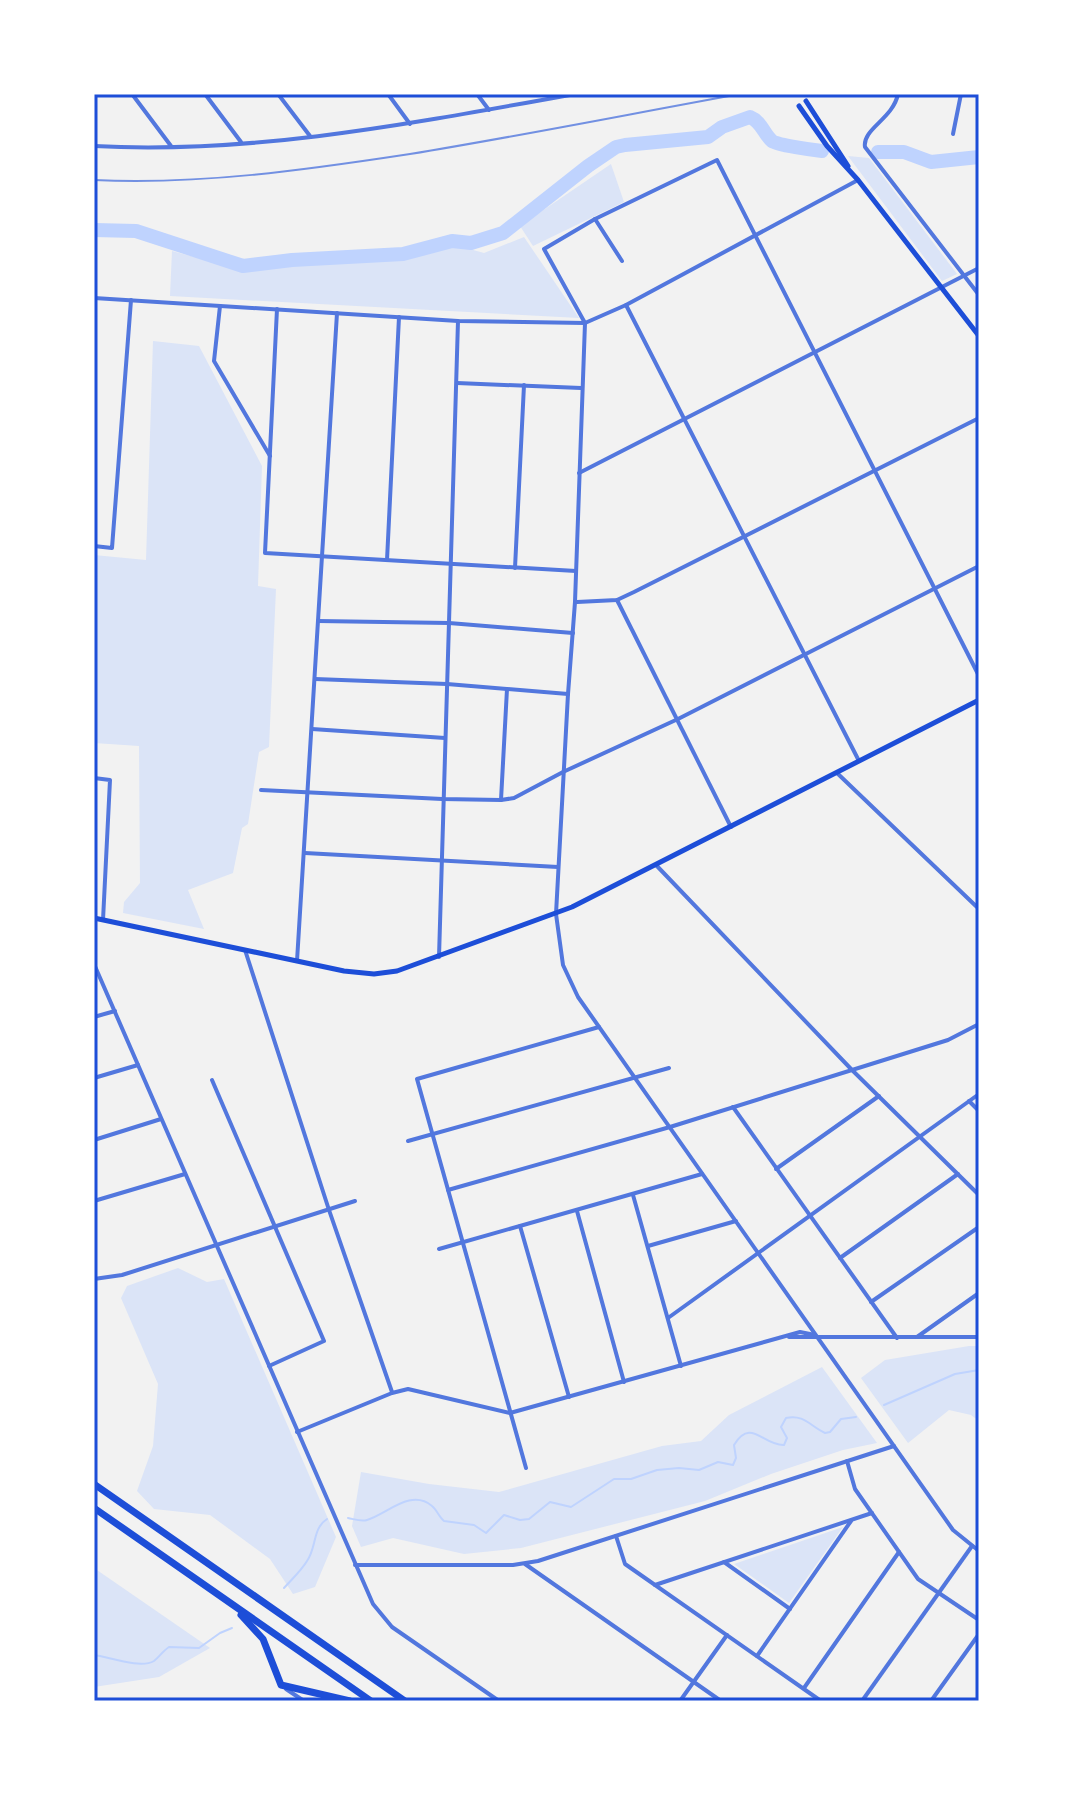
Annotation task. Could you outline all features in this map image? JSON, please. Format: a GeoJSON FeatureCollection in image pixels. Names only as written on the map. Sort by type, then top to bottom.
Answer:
{"type":"FeatureCollection","features":[{"type":"Feature","properties":{"kind":"highway"},"geometry":{"type":"LineString","coordinates":[[94,1484],[405,1701]]}},
{"type":"Feature","properties":{"kind":"highway"},"geometry":{"type":"LineString","coordinates":[[94,1508],[371,1701]]}},
{"type":"Feature","properties":{"kind":"highway"},"geometry":{"type":"LineString","coordinates":[[218,1595],[259,1633],[281,1685],[350,1701]]}},
{"type":"Feature","properties":{"kind":"main road"},"geometry":{"type":"LineString","coordinates":[[806,101],[858,180],[979,336]]}},
{"type":"Feature","properties":{"kind":"main road"},"geometry":{"type":"LineString","coordinates":[[799,106],[827,146],[858,180]]}},
{"type":"Feature","properties":{"kind":"main road"},"geometry":{"type":"LineString","coordinates":[[94,918],[374,974],[407,969],[556,914],[979,700]]}},
{"type":"Feature","properties":{"kind":"street"},"geometry":{"type":"LineString","coordinates":[[132,94],[171,146]]}},
{"type":"Feature","properties":{"kind":"street"},"geometry":{"type":"LineString","coordinates":[[205,94],[241,142]]}},
{"type":"Feature","properties":{"kind":"street"},"geometry":{"type":"LineString","coordinates":[[278,94],[310,136]]}},
{"type":"Feature","properties":{"kind":"street"},"geometry":{"type":"LineString","coordinates":[[388,94],[410,124]]}},
{"type":"Feature","properties":{"kind":"street"},"geometry":{"type":"LineString","coordinates":[[477,94],[489,110]]}},
{"type":"Feature","properties":{"kind":"street"},"geometry":{"type":"LineString","coordinates":[[95,144],[171,146],[310,136],[410,124],[549,96],[575,94]]}},
{"type":"Feature","properties":{"kind":"street"},"geometry":{"type":"LineString","coordinates":[[898,94],[892,111],[869,132],[864,141],[866,150],[979,295]]}},
{"type":"Feature","properties":{"kind":"street"},"geometry":{"type":"LineString","coordinates":[[953,134],[961,94]]}},
{"type":"Feature","properties":{"kind":"street"},"geometry":{"type":"LineString","coordinates":[[979,676],[717,160],[595,219],[544,249],[585,323],[575,602],[556,914],[565,973],[599,1027],[953,1530],[979,1551]]}},
{"type":"Feature","properties":{"kind":"street"},"geometry":{"type":"LineString","coordinates":[[94,298],[458,321],[585,323],[626,305],[858,180]]}},
{"type":"Feature","properties":{"kind":"street"},"geometry":{"type":"LineString","coordinates":[[595,219],[622,261]]}},
{"type":"Feature","properties":{"kind":"street"},"geometry":{"type":"LineString","coordinates":[[578,473],[979,268]]}},
{"type":"Feature","properties":{"kind":"street"},"geometry":{"type":"LineString","coordinates":[[94,546],[112,548],[131,300]]}},
{"type":"Feature","properties":{"kind":"street"},"geometry":{"type":"LineString","coordinates":[[626,305],[859,761]]}},
{"type":"Feature","properties":{"kind":"street"},"geometry":{"type":"LineString","coordinates":[[220,306],[214,361],[271,458]]}},
{"type":"Feature","properties":{"kind":"street"},"geometry":{"type":"LineString","coordinates":[[277,309],[265,553],[576,571]]}},
{"type":"Feature","properties":{"kind":"street"},"geometry":{"type":"LineString","coordinates":[[297,961],[337,313]]}},
{"type":"Feature","properties":{"kind":"street"},"geometry":{"type":"LineString","coordinates":[[387,560],[399,317]]}},
{"type":"Feature","properties":{"kind":"street"},"geometry":{"type":"LineString","coordinates":[[439,957],[458,321]]}},
{"type":"Feature","properties":{"kind":"street"},"geometry":{"type":"LineString","coordinates":[[457,383],[581,388]]}},
{"type":"Feature","properties":{"kind":"street"},"geometry":{"type":"LineString","coordinates":[[515,568],[524,385]]}},
{"type":"Feature","properties":{"kind":"street"},"geometry":{"type":"LineString","coordinates":[[575,602],[617,600],[979,418]]}},
{"type":"Feature","properties":{"kind":"street"},"geometry":{"type":"LineString","coordinates":[[261,790],[442,799],[514,798],[678,719],[979,566]]}},
{"type":"Feature","properties":{"kind":"street"},"geometry":{"type":"LineString","coordinates":[[617,600],[731,827]]}},
{"type":"Feature","properties":{"kind":"street"},"geometry":{"type":"LineString","coordinates":[[318,621],[449,623],[573,633]]}},
{"type":"Feature","properties":{"kind":"street"},"geometry":{"type":"LineString","coordinates":[[315,679],[447,684],[568,694]]}},
{"type":"Feature","properties":{"kind":"street"},"geometry":{"type":"LineString","coordinates":[[501,800],[507,689]]}},
{"type":"Feature","properties":{"kind":"street"},"geometry":{"type":"LineString","coordinates":[[312,729],[445,738]]}},
{"type":"Feature","properties":{"kind":"street"},"geometry":{"type":"LineString","coordinates":[[837,773],[979,909]]}},
{"type":"Feature","properties":{"kind":"street"},"geometry":{"type":"LineString","coordinates":[[94,778],[110,780],[103,920]]}},
{"type":"Feature","properties":{"kind":"street"},"geometry":{"type":"LineString","coordinates":[[304,853],[558,867]]}},
{"type":"Feature","properties":{"kind":"street"},"geometry":{"type":"LineString","coordinates":[[656,865],[852,1070],[979,1195]]}},
{"type":"Feature","properties":{"kind":"street"},"geometry":{"type":"LineString","coordinates":[[245,950],[392,1393]]}},
{"type":"Feature","properties":{"kind":"street"},"geometry":{"type":"LineString","coordinates":[[94,964],[373,1604],[386,1621],[499,1701]]}},
{"type":"Feature","properties":{"kind":"street"},"geometry":{"type":"LineString","coordinates":[[94,1017],[115,1011]]}},
{"type":"Feature","properties":{"kind":"street"},"geometry":{"type":"LineString","coordinates":[[448,1190],[670,1127],[948,1040],[976,1026],[979,1032]]}},
{"type":"Feature","properties":{"kind":"street"},"geometry":{"type":"LineString","coordinates":[[526,1468],[417,1079],[599,1027]]}},
{"type":"Feature","properties":{"kind":"street"},"geometry":{"type":"LineString","coordinates":[[94,1078],[138,1065]]}},
{"type":"Feature","properties":{"kind":"street"},"geometry":{"type":"LineString","coordinates":[[408,1141],[669,1068]]}},
{"type":"Feature","properties":{"kind":"street"},"geometry":{"type":"LineString","coordinates":[[212,1080],[324,1341],[269,1366]]}},
{"type":"Feature","properties":{"kind":"street"},"geometry":{"type":"LineString","coordinates":[[668,1318],[979,1094]]}},
{"type":"Feature","properties":{"kind":"street"},"geometry":{"type":"LineString","coordinates":[[776,1169],[879,1096]]}},
{"type":"Feature","properties":{"kind":"street"},"geometry":{"type":"LineString","coordinates":[[969,1101],[979,1111]]}},
{"type":"Feature","properties":{"kind":"street"},"geometry":{"type":"LineString","coordinates":[[733,1107],[897,1338]]}},
{"type":"Feature","properties":{"kind":"street"},"geometry":{"type":"LineString","coordinates":[[94,1140],[161,1119]]}},
{"type":"Feature","properties":{"kind":"street"},"geometry":{"type":"LineString","coordinates":[[94,1201],[185,1174]]}},
{"type":"Feature","properties":{"kind":"street"},"geometry":{"type":"LineString","coordinates":[[439,1249],[703,1174]]}},
{"type":"Feature","properties":{"kind":"street"},"geometry":{"type":"LineString","coordinates":[[840,1258],[958,1174]]}},
{"type":"Feature","properties":{"kind":"street"},"geometry":{"type":"LineString","coordinates":[[633,1194],[681,1366]]}},
{"type":"Feature","properties":{"kind":"street"},"geometry":{"type":"LineString","coordinates":[[94,1279],[122,1275],[355,1201]]}},
{"type":"Feature","properties":{"kind":"street"},"geometry":{"type":"LineString","coordinates":[[577,1210],[624,1382]]}},
{"type":"Feature","properties":{"kind":"street"},"geometry":{"type":"LineString","coordinates":[[648,1246],[736,1221]]}},
{"type":"Feature","properties":{"kind":"street"},"geometry":{"type":"LineString","coordinates":[[520,1226],[569,1397]]}},
{"type":"Feature","properties":{"kind":"street"},"geometry":{"type":"LineString","coordinates":[[871,1302],[979,1227]]}},
{"type":"Feature","properties":{"kind":"street"},"geometry":{"type":"LineString","coordinates":[[915,1338],[979,1293]]}},
{"type":"Feature","properties":{"kind":"street"},"geometry":{"type":"LineString","coordinates":[[297,1432],[392,1393],[417,1390],[510,1413],[783,1337],[979,1337]]}},
{"type":"Feature","properties":{"kind":"street"},"geometry":{"type":"LineString","coordinates":[[355,1565],[525,1564],[894,1446]]}},
{"type":"Feature","properties":{"kind":"street"},"geometry":{"type":"LineString","coordinates":[[847,1461],[855,1489],[918,1579],[979,1620]]}},
{"type":"Feature","properties":{"kind":"street"},"geometry":{"type":"LineString","coordinates":[[655,1585],[872,1513]]}},
{"type":"Feature","properties":{"kind":"street"},"geometry":{"type":"LineString","coordinates":[[757,1656],[853,1519]]}},
{"type":"Feature","properties":{"kind":"street"},"geometry":{"type":"LineString","coordinates":[[616,1536],[625,1564],[821,1701]]}},
{"type":"Feature","properties":{"kind":"street"},"geometry":{"type":"LineString","coordinates":[[862,1701],[972,1546]]}},
{"type":"Feature","properties":{"kind":"street"},"geometry":{"type":"LineString","coordinates":[[804,1689],[899,1552]]}},
{"type":"Feature","properties":{"kind":"street"},"geometry":{"type":"LineString","coordinates":[[724,1562],[790,1609]]}},
{"type":"Feature","properties":{"kind":"street"},"geometry":{"type":"LineString","coordinates":[[525,1564],[721,1701]]}},
{"type":"Feature","properties":{"kind":"street"},"geometry":{"type":"LineString","coordinates":[[931,1701],[979,1634]]}},
{"type":"Feature","properties":{"kind":"street"},"geometry":{"type":"LineString","coordinates":[[680,1701],[727,1635]]}},
{"type":"Feature","properties":{"kind":"street"},"geometry":{"type":"LineString","coordinates":[[281,1685],[304,1701]]}},
{"type":"Feature","properties":{"kind":"shaded area"},"geometry":{"type":"Polygon","coordinates":[[[848,156],[869,158],[957,274],[942,281],[848,156]]]}},
{"type":"Feature","properties":{"kind":"shaded area"},"geometry":{"type":"Polygon","coordinates":[[[611,164],[624,202],[533,246],[520,226],[611,164]]]}},
{"type":"Feature","properties":{"kind":"shaded area"},"geometry":{"type":"Polygon","coordinates":[[[524,237],[579,318],[170,296],[172,251],[243,270],[401,259],[459,246],[484,253],[524,237]]]}},
{"type":"Feature","properties":{"kind":"shaded area"},"geometry":{"type":"Polygon","coordinates":[[[153,341],[199,346],[262,466],[258,586],[276,589],[269,747],[259,752],[248,824],[242,828],[233,873],[188,890],[204,929],[123,913],[124,902],[140,883],[139,746],[94,743],[94,555],[146,560],[153,341]]]}},
{"type":"Feature","properties":{"kind":"shaded area"},"geometry":{"type":"Polygon","coordinates":[[[178,1268],[207,1282],[224,1279],[336,1537],[315,1587],[293,1594],[270,1559],[210,1515],[154,1509],[137,1491],[153,1446],[158,1384],[121,1298],[127,1286],[178,1268]]]}},
{"type":"Feature","properties":{"kind":"shaded area"},"geometry":{"type":"Polygon","coordinates":[[[979,1346],[979,1421],[971,1415],[949,1410],[908,1443],[861,1378],[885,1360],[979,1346]]]}},
{"type":"Feature","properties":{"kind":"shaded area"},"geometry":{"type":"Polygon","coordinates":[[[822,1367],[877,1443],[843,1450],[771,1474],[705,1501],[521,1548],[464,1554],[393,1538],[361,1547],[352,1526],[361,1472],[499,1492],[662,1446],[701,1441],[729,1415],[822,1367]]]}},
{"type":"Feature","properties":{"kind":"shaded area"},"geometry":{"type":"Polygon","coordinates":[[[843,1527],[789,1603],[734,1564],[843,1527]]]}},
{"type":"Feature","properties":{"kind":"shaded area"},"geometry":{"type":"Polygon","coordinates":[[[94,1568],[210,1648],[159,1677],[94,1687],[94,1568]]]}},
{"type":"Feature","properties":{"kind":"waterway"},"geometry":{"type":"LineString","coordinates":[[94,230],[136,231],[243,266],[403,254],[452,241],[471,243],[503,233],[616,147],[708,137],[722,127],[750,117],[775,143],[822,151]]}},
{"type":"Feature","properties":{"kind":"waterway"},"geometry":{"type":"LineString","coordinates":[[878,152],[904,152],[931,162],[979,157]]}},
{"type":"Feature","properties":{"kind":"waterway"},"geometry":{"type":"LineString","coordinates":[[884,1405],[955,1374],[979,1370]]}},
{"type":"Feature","properties":{"kind":"waterway"},"geometry":{"type":"LineString","coordinates":[[348,1518],[367,1520],[399,1504],[416,1500],[432,1506],[444,1521],[474,1525],[486,1533],[504,1515],[520,1520],[529,1519],[550,1502],[571,1507],[614,1479],[631,1479],[657,1470],[699,1470],[718,1462],[733,1465],[736,1458],[734,1445],[746,1433],[784,1445],[787,1438],[781,1427],[786,1418],[802,1419],[825,1433],[830,1432],[841,1419],[856,1417]]}},
{"type":"Feature","properties":{"kind":"waterway"},"geometry":{"type":"LineString","coordinates":[[284,1588],[307,1561],[319,1528],[327,1519]]}},
{"type":"Feature","properties":{"kind":"waterway"},"geometry":{"type":"LineString","coordinates":[[94,1655],[148,1663],[169,1647],[199,1648],[232,1628]]}},
{"type":"Feature","properties":{"kind":"railway"},"geometry":{"type":"LineString","coordinates":[[94,180],[213,178],[331,166],[740,94]]}}]}
